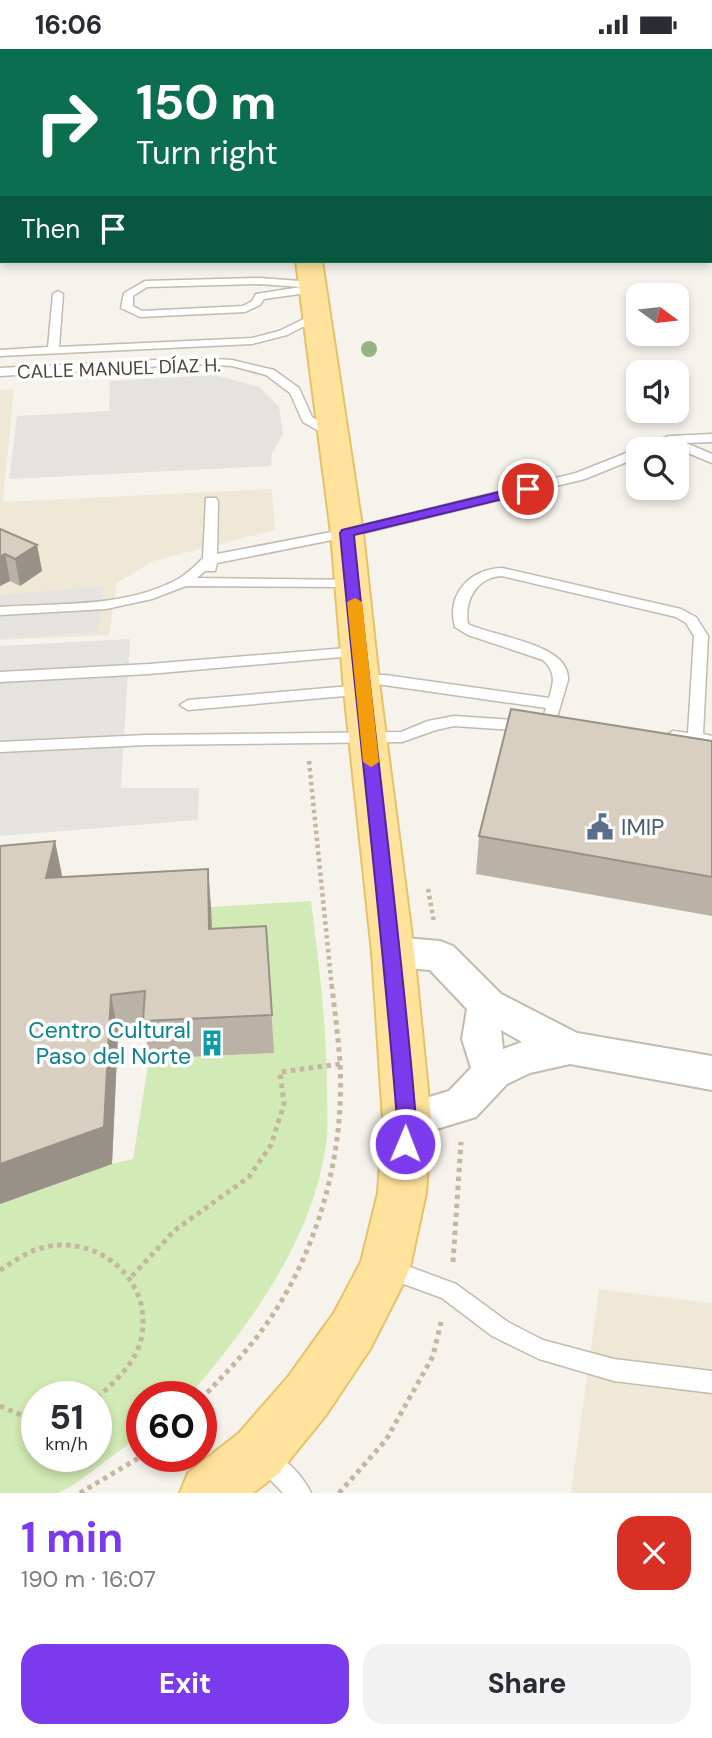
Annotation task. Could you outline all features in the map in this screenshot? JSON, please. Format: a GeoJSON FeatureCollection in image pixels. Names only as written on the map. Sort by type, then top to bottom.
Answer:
{"type":"FeatureCollection","features":[{"type":"Feature","properties":{"kind":"main road"},"geometry":{"type":"LineString","coordinates":[[208,1493],[259,1453],[307,1396],[352,1331],[384,1267],[402,1193],[407,1120],[393,952],[353,583],[314,288]]}},
{"type":"Feature","properties":{"kind":"street"},"geometry":{"type":"LineString","coordinates":[[393,952],[440,956],[487,1005],[570,1048],[712,1073]]}},
{"type":"Feature","properties":{"kind":"street"},"geometry":{"type":"LineString","coordinates":[[487,1005],[480,1028],[481,1044],[493,1072]]}},
{"type":"Feature","properties":{"kind":"street"},"geometry":{"type":"LineString","coordinates":[[407,1120],[462,1105],[493,1072],[523,1058],[570,1048]]}},
{"type":"Feature","properties":{"kind":"lane"},"geometry":{"type":"LineString","coordinates":[[260,281],[314,288],[260,296],[256,303],[244,309],[140,314],[127,308],[128,295],[145,284],[260,281]]}},
{"type":"Feature","properties":{"kind":"lane","name":"CALLE MANUEL DÍAZ H."},"geometry":{"type":"LineString","coordinates":[[0,353],[253,341],[283,333],[314,288]]}},
{"type":"Feature","properties":{"kind":"lane"},"geometry":{"type":"LineString","coordinates":[[53,351],[58,294]]}},
{"type":"Feature","properties":{"kind":"lane","name":"CALLE MANUEL DÍAZ H."},"geometry":{"type":"LineString","coordinates":[[0,372],[195,361],[232,363],[270,372],[295,391],[307,419],[335,435]]}},
{"type":"Feature","properties":{"kind":"lane"},"geometry":{"type":"LineString","coordinates":[[689,439],[712,437]]}},
{"type":"Feature","properties":{"kind":"lane"},"geometry":{"type":"LineString","coordinates":[[689,449],[712,459]]}},
{"type":"Feature","properties":{"kind":"lane"},"geometry":{"type":"LineString","coordinates":[[184,582],[209,560],[347,533],[580,476],[626,458]]}},
{"type":"Feature","properties":{"kind":"lane"},"geometry":{"type":"LineString","coordinates":[[211,501],[209,560],[213,581]]}},
{"type":"Feature","properties":{"kind":"lane"},"geometry":{"type":"LineString","coordinates":[[0,747],[287,736],[307,739],[402,737],[433,725],[454,721],[554,728],[553,703],[561,675],[553,658],[544,653],[486,639],[462,627],[458,618],[469,583],[477,576],[502,572],[681,614],[691,620],[701,636],[695,738]]}},
{"type":"Feature","properties":{"kind":"lane"},"geometry":{"type":"LineString","coordinates":[[0,611],[106,605],[147,596],[184,582],[353,583]]}},
{"type":"Feature","properties":{"kind":"lane"},"geometry":{"type":"LineString","coordinates":[[0,677],[149,669],[361,673],[517,702],[553,703]]}},
{"type":"Feature","properties":{"kind":"lane"},"geometry":{"type":"LineString","coordinates":[[188,705],[361,673]]}},
{"type":"Feature","properties":{"kind":"lane"},"geometry":{"type":"LineString","coordinates":[[654,735],[712,741]]}},
{"type":"Feature","properties":{"kind":"lane"},"geometry":{"type":"LineString","coordinates":[[384,1267],[449,1291],[500,1329],[540,1349],[614,1370],[712,1382]]}},
{"type":"Feature","properties":{"kind":"lane"},"geometry":{"type":"LineString","coordinates":[[259,1453],[299,1493]]}},
{"type":"Feature","properties":{"kind":"path"},"geometry":{"type":"LineString","coordinates":[[217,1384],[232,1370],[285,1299],[317,1229],[333,1170],[340,1108],[340,1064],[307,739]]}},
{"type":"Feature","properties":{"kind":"path"},"geometry":{"type":"LineString","coordinates":[[132,1276],[175,1230],[249,1177],[271,1145],[284,1104],[280,1072],[340,1064]]}},
{"type":"Feature","properties":{"kind":"path"},"geometry":{"type":"LineString","coordinates":[[0,1270],[14,1259],[41,1248],[69,1244],[95,1249],[118,1262],[132,1276],[144,1305],[143,1334],[132,1363],[112,1388]]}},
{"type":"Feature","properties":{"kind":"path"},"geometry":{"type":"LineString","coordinates":[[0,1406],[21,1415]]}},
{"type":"Feature","properties":{"kind":"path"},"geometry":{"type":"LineString","coordinates":[[80,1493],[126,1466]]}},
{"type":"Feature","properties":{"kind":"shaded area"},"geometry":{"type":"Polygon","coordinates":[[[216,375],[259,387],[279,407],[283,434],[272,453],[271,466],[9,479],[17,416],[109,411],[110,381],[216,375]]]}},
{"type":"Feature","properties":{"kind":"shaded area"},"geometry":{"type":"Polygon","coordinates":[[[14,389],[3,502],[272,489],[275,530],[153,561],[117,583],[109,635],[0,640],[0,390],[14,389]]]}},
{"type":"Feature","properties":{"kind":"shaded area"},"geometry":{"type":"Polygon","coordinates":[[[104,586],[98,632],[0,639],[0,595],[104,586]]]}},
{"type":"Feature","properties":{"kind":"shaded area"},"geometry":{"type":"Polygon","coordinates":[[[130,639],[121,788],[199,788],[198,820],[0,836],[0,646],[130,639]]]}},
{"type":"Feature","properties":{"kind":"shaded area"},"geometry":{"type":"Polygon","coordinates":[[[599,1289],[712,1303],[712,1493],[571,1493],[599,1289]]]}},
{"type":"Feature","properties":{"kind":"green space"},"geometry":{"type":"Polygon","coordinates":[[[311,901],[324,1021],[327,1136],[310,1208],[278,1276],[236,1338],[202,1381],[126,1381],[126,1446],[112,1456],[112,1381],[21,1381],[21,1472],[91,1472],[57,1493],[0,1493],[0,1204],[133,1159],[149,1059],[274,1053],[213,967],[211,907],[311,901]]]}},
{"type":"Feature","properties":{"kind":"building"},"geometry":{"type":"Polygon","coordinates":[[[0,529],[37,545],[15,559],[5,554],[0,557],[0,529]]]}},
{"type":"Feature","properties":{"kind":"building","name":"IMIP"},"geometry":{"type":"Polygon","coordinates":[[[511,709],[712,741],[712,877],[479,836],[511,709]]]}},
{"type":"Feature","properties":{"kind":"building","name":"Centro Cultural Paso del Norte"},"geometry":{"type":"Polygon","coordinates":[[[55,841],[46,878],[208,869],[209,929],[266,926],[272,1015],[143,1021],[145,991],[111,995],[104,1127],[0,1164],[0,846],[55,841]]]}},
{"type":"Feature","properties":{"kind":"slow traffic"},"geometry":{"type":"LineString","coordinates":[[355,602],[371,762]]}},
{"type":"Feature","properties":{"kind":"place","name":"IMIP"},"geometry":{"type":"Point","coordinates":[600,827]}},
{"type":"Feature","properties":{"kind":"place","name":"Centro Cultural Paso del Norte"},"geometry":{"type":"Point","coordinates":[212,1043]}},
{"type":"Feature","properties":{"kind":"route"},"geometry":{"type":"LineString","coordinates":[[405,1144],[407,1120],[393,952],[362,690],[347,533],[528,489]]}}]}
